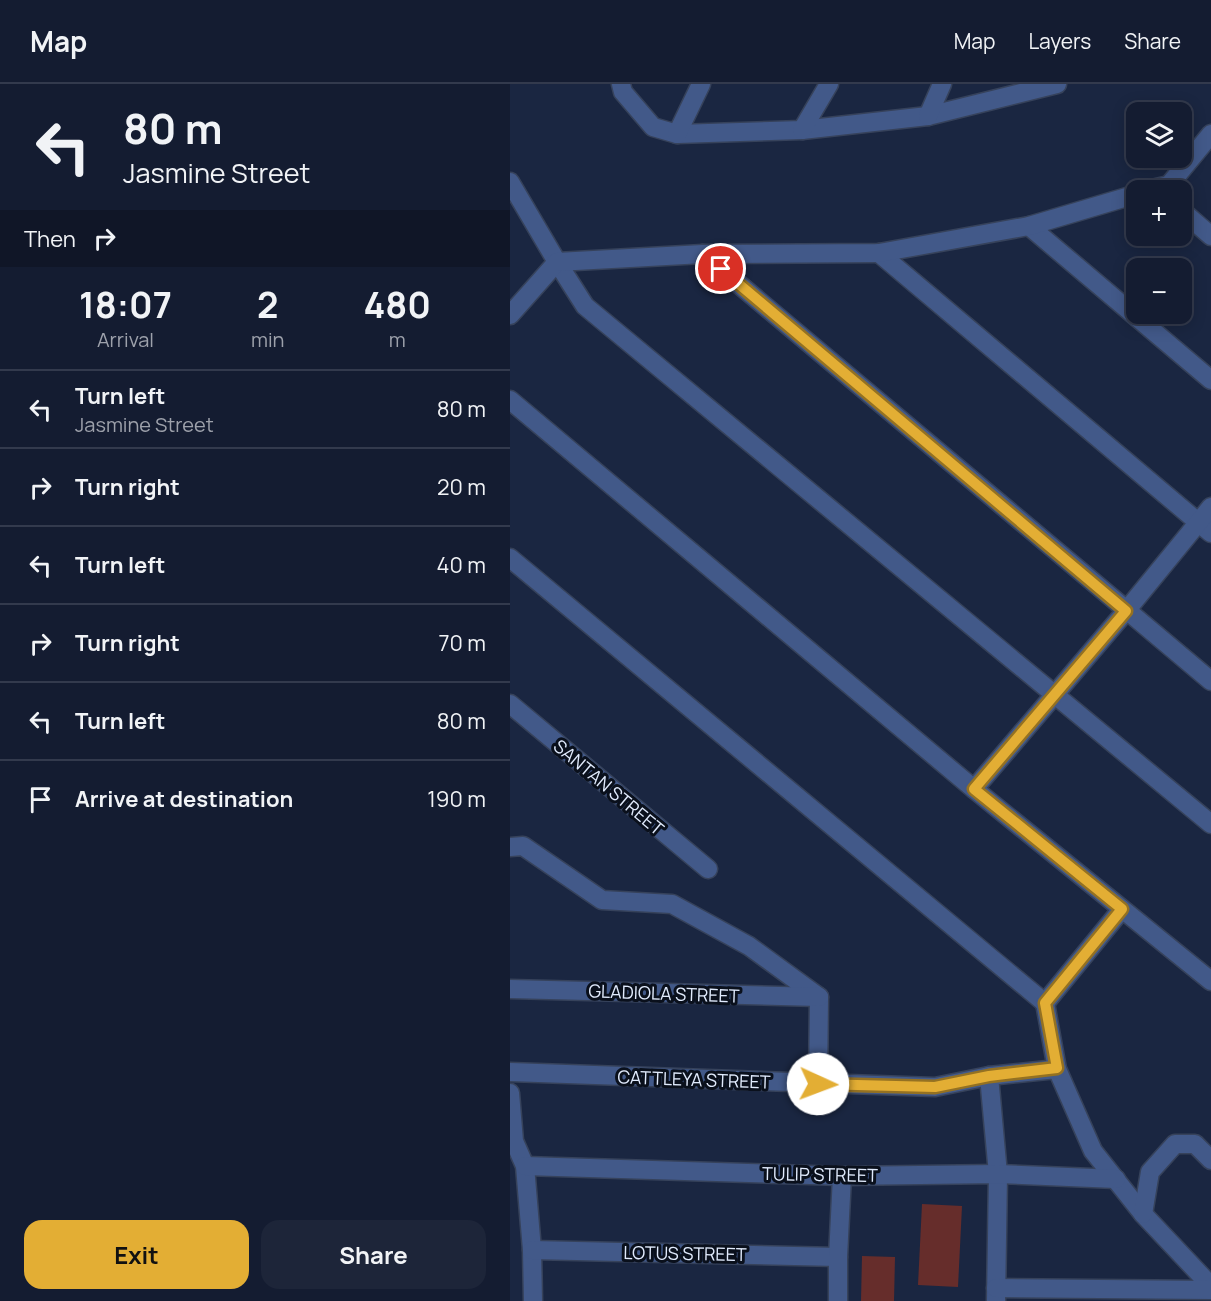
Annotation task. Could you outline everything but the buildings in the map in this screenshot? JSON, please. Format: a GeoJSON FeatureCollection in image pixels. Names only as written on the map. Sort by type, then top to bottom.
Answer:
{"type":"FeatureCollection","features":[{"type":"Feature","properties":{"kind":"street"},"geometry":{"type":"LineString","coordinates":[[621,84],[623,92],[653,127],[677,134],[802,130],[928,116],[1057,84]]}},
{"type":"Feature","properties":{"kind":"street"},"geometry":{"type":"LineString","coordinates":[[677,134],[701,84]]}},
{"type":"Feature","properties":{"kind":"street"},"geometry":{"type":"LineString","coordinates":[[802,130],[829,84]]}},
{"type":"Feature","properties":{"kind":"street"},"geometry":{"type":"LineString","coordinates":[[928,116],[942,84]]}},
{"type":"Feature","properties":{"kind":"street"},"geometry":{"type":"LineString","coordinates":[[1172,180],[1211,134]]}},
{"type":"Feature","properties":{"kind":"street"},"geometry":{"type":"LineString","coordinates":[[510,182],[585,306],[1211,824]]}},
{"type":"Feature","properties":{"kind":"street"},"geometry":{"type":"LineString","coordinates":[[510,315],[557,262],[703,254],[879,253],[1029,226],[1126,197]]}},
{"type":"Feature","properties":{"kind":"street"},"geometry":{"type":"LineString","coordinates":[[1192,220],[1211,236]]}},
{"type":"Feature","properties":{"kind":"street"},"geometry":{"type":"LineString","coordinates":[[1029,226],[1211,380]]}},
{"type":"Feature","properties":{"kind":"street"},"geometry":{"type":"LineString","coordinates":[[879,253],[1205,528]]}},
{"type":"Feature","properties":{"kind":"street"},"geometry":{"type":"LineString","coordinates":[[703,254],[1211,681]]}},
{"type":"Feature","properties":{"kind":"street"},"geometry":{"type":"LineString","coordinates":[[510,400],[974,789],[1211,981]]}},
{"type":"Feature","properties":{"kind":"street"},"geometry":{"type":"LineString","coordinates":[[974,789],[1126,611],[1205,528],[1211,507]]}},
{"type":"Feature","properties":{"kind":"street"},"geometry":{"type":"LineString","coordinates":[[510,558],[1045,1003],[1057,1068],[1094,1151],[1143,1214],[1211,1288]]}},
{"type":"Feature","properties":{"kind":"street","name":"SANTAN STREET"},"geometry":{"type":"LineString","coordinates":[[510,704],[708,869]]}},
{"type":"Feature","properties":{"kind":"street"},"geometry":{"type":"LineString","coordinates":[[516,847],[602,900],[672,904],[749,946],[819,997],[818,1084]]}},
{"type":"Feature","properties":{"kind":"street"},"geometry":{"type":"LineString","coordinates":[[1045,1003],[1122,909]]}},
{"type":"Feature","properties":{"kind":"street","name":"GLADIOLA STREET"},"geometry":{"type":"LineString","coordinates":[[510,989],[819,997]]}},
{"type":"Feature","properties":{"kind":"street","name":"CATTLEYA STREET"},"geometry":{"type":"LineString","coordinates":[[510,1072],[935,1087],[989,1076],[1057,1068]]}},
{"type":"Feature","properties":{"kind":"street"},"geometry":{"type":"LineString","coordinates":[[989,1076],[998,1174],[996,1294],[1211,1288]]}},
{"type":"Feature","properties":{"kind":"street"},"geometry":{"type":"LineString","coordinates":[[510,1093],[514,1141],[525,1166],[532,1250],[533,1301]]}},
{"type":"Feature","properties":{"kind":"street"},"geometry":{"type":"LineString","coordinates":[[1143,1214],[1150,1172],[1175,1144],[1195,1144],[1211,1160]]}},
{"type":"Feature","properties":{"kind":"street","name":"TULIP STREET"},"geometry":{"type":"LineString","coordinates":[[525,1166],[842,1176],[998,1174],[1116,1179]]}},
{"type":"Feature","properties":{"kind":"street"},"geometry":{"type":"LineString","coordinates":[[838,1301],[842,1176]]}},
{"type":"Feature","properties":{"kind":"street","name":"LOTUS STREET"},"geometry":{"type":"LineString","coordinates":[[532,1250],[838,1257]]}},
{"type":"Feature","properties":{"kind":"shaded area"},"geometry":{"type":"Polygon","coordinates":[[[922,1204],[962,1206],[958,1287],[918,1285],[922,1204]]]}},
{"type":"Feature","properties":{"kind":"shaded area"},"geometry":{"type":"Polygon","coordinates":[[[862,1256],[895,1257],[894,1301],[861,1301],[862,1256]]]}},
{"type":"Feature","properties":{"kind":"route"},"geometry":{"type":"LineString","coordinates":[[721,269],[1126,611],[974,789],[1122,909],[1045,1003],[1057,1068],[989,1076],[935,1087],[818,1084]]}}]}
